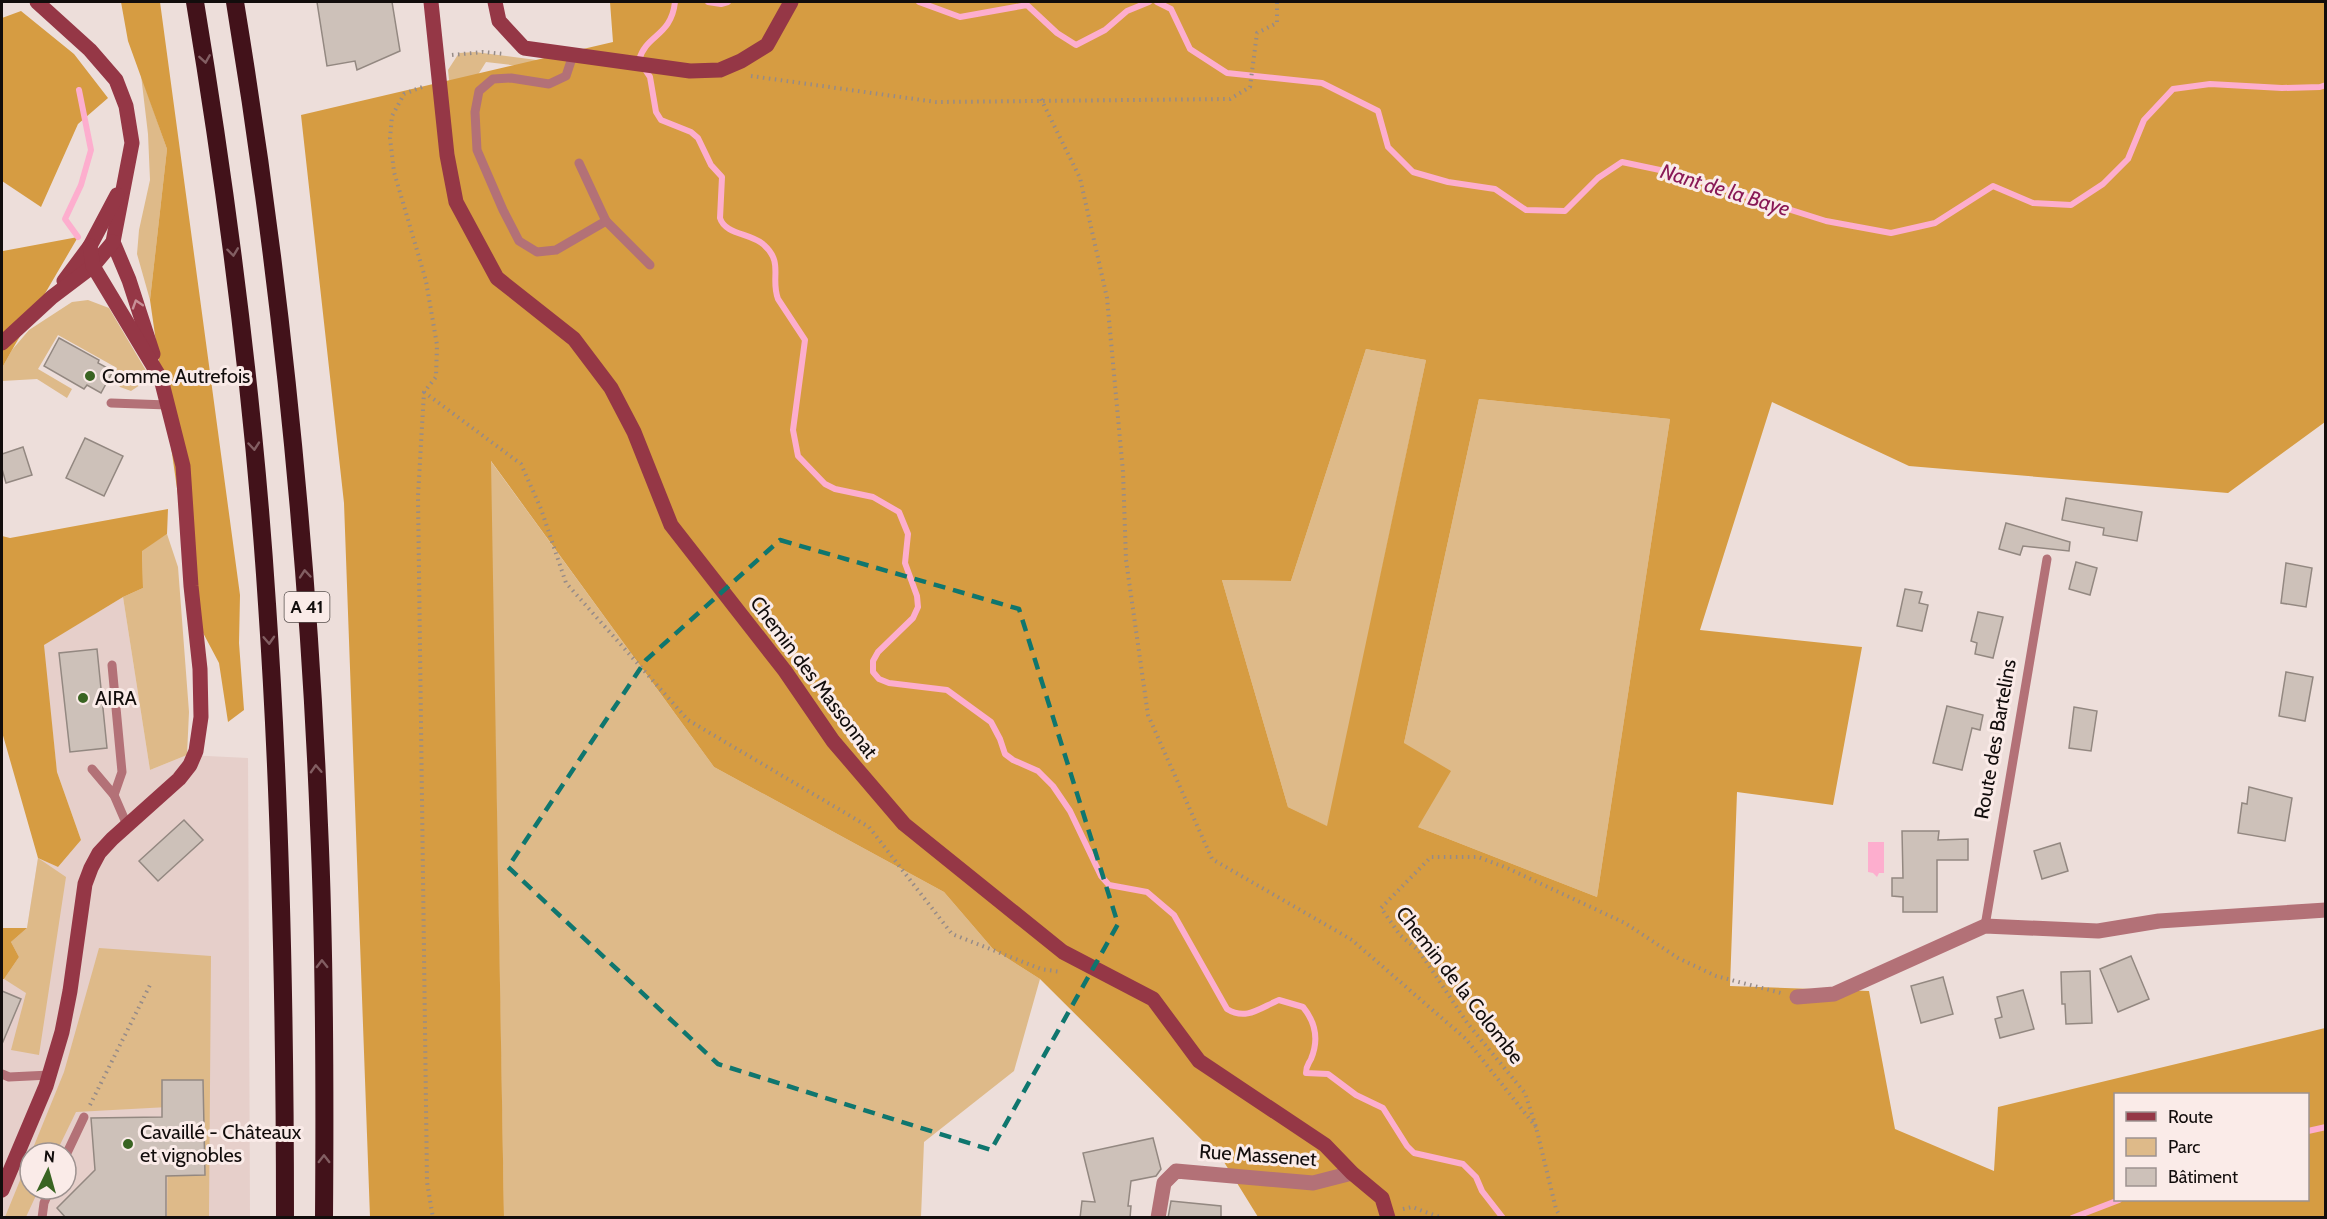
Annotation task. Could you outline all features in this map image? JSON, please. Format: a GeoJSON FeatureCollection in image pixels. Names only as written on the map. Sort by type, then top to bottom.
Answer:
{"type":"FeatureCollection","features":[{"type":"Feature","properties":{"kind":"highway","name":"A 41"},"geometry":{"type":"LineString","coordinates":[[195,2],[214,118],[245,358],[267,603],[279,821],[285,1218]]}},
{"type":"Feature","properties":{"kind":"highway","name":"A 41"},"geometry":{"type":"LineString","coordinates":[[234,2],[252,104],[275,278],[296,469],[306,598],[319,826],[324,1218]]}},
{"type":"Feature","properties":{"kind":"street","name":"Chemin des Massonnat"},"geometry":{"type":"LineString","coordinates":[[431,2],[447,154],[456,202],[497,278],[574,339],[611,388],[634,432],[671,525],[785,670],[833,741],[904,824],[1063,952],[1154,999],[1199,1061],[1325,1145],[1352,1173],[1382,1198],[1388,1216]]}},
{"type":"Feature","properties":{"kind":"street"},"geometry":{"type":"LineString","coordinates":[[495,2],[499,21],[524,48],[690,71],[720,70],[741,61],[767,45],[789,8]]}},
{"type":"Feature","properties":{"kind":"street"},"geometry":{"type":"LineString","coordinates":[[2,343],[52,297],[93,266],[113,242],[132,143],[126,106],[116,80],[90,50],[43,4]]}},
{"type":"Feature","properties":{"kind":"street"},"geometry":{"type":"LineString","coordinates":[[52,297],[90,246],[126,179]]}},
{"type":"Feature","properties":{"kind":"street"},"geometry":{"type":"LineString","coordinates":[[2,1190],[50,1075],[70,991],[85,884],[91,868],[99,853],[179,779],[190,765],[200,734],[200,669],[191,586],[183,466],[161,379],[129,280],[113,242]]}},
{"type":"Feature","properties":{"kind":"street"},"geometry":{"type":"LineString","coordinates":[[90,246],[93,266],[161,379]]}},
{"type":"Feature","properties":{"kind":"street"},"geometry":{"type":"LineString","coordinates":[[1797,997],[1834,994],[1985,926],[2098,931],[2159,921],[2325,910]]}},
{"type":"Feature","properties":{"kind":"street","name":"Rue Massenet"},"geometry":{"type":"LineString","coordinates":[[1158,1218],[1164,1183],[1176,1171],[1313,1183],[1352,1173]]}},
{"type":"Feature","properties":{"kind":"lane"},"geometry":{"type":"LineString","coordinates":[[573,55],[566,76],[549,84],[511,78],[493,79],[479,91],[475,112],[477,150],[519,242],[537,252],[555,250],[606,221]]}},
{"type":"Feature","properties":{"kind":"lane"},"geometry":{"type":"LineString","coordinates":[[579,163],[606,221],[650,265]]}},
{"type":"Feature","properties":{"kind":"lane"},"geometry":{"type":"LineString","coordinates":[[111,403],[168,405]]}},
{"type":"Feature","properties":{"kind":"lane","name":"Route des Bartelins"},"geometry":{"type":"LineString","coordinates":[[1985,926],[2047,559]]}},
{"type":"Feature","properties":{"kind":"lane"},"geometry":{"type":"LineString","coordinates":[[112,665],[122,772],[114,795]]}},
{"type":"Feature","properties":{"kind":"lane"},"geometry":{"type":"LineString","coordinates":[[92,769],[114,795],[127,825]]}},
{"type":"Feature","properties":{"kind":"lane"},"geometry":{"type":"LineString","coordinates":[[2,1074],[9,1077],[50,1075]]}},
{"type":"Feature","properties":{"kind":"lane"},"geometry":{"type":"LineString","coordinates":[[73,1141],[84,1117]]}},
{"type":"Feature","properties":{"kind":"lane"},"geometry":{"type":"LineString","coordinates":[[42,1218],[45,1201]]}},
{"type":"Feature","properties":{"kind":"path"},"geometry":{"type":"LineString","coordinates":[[720,70],[780,81],[936,102],[1041,99],[1230,99],[1250,87],[1257,33],[1277,23],[1277,2]]}},
{"type":"Feature","properties":{"kind":"path"},"geometry":{"type":"LineString","coordinates":[[448,45],[452,55],[483,52],[518,55],[524,48]]}},
{"type":"Feature","properties":{"kind":"path"},"geometry":{"type":"LineString","coordinates":[[433,1218],[427,1182],[418,496],[423,392],[436,377],[437,345],[426,281],[394,172],[390,138],[392,116],[404,94],[439,80]]}},
{"type":"Feature","properties":{"kind":"path"},"geometry":{"type":"LineString","coordinates":[[1041,99],[1080,178],[1107,298],[1123,472],[1126,560],[1148,715],[1212,859],[1352,940],[1466,1039],[1536,1127]]}},
{"type":"Feature","properties":{"kind":"path"},"geometry":{"type":"LineString","coordinates":[[423,392],[521,464],[541,509],[566,583],[688,720],[869,827],[952,934],[1041,969],[1063,972]]}},
{"type":"Feature","properties":{"kind":"path","name":"Chemin de la Colombe"},"geometry":{"type":"LineString","coordinates":[[1561,1218],[1556,1209],[1536,1127],[1525,1093],[1468,1024],[1419,951],[1400,935],[1380,908],[1431,857],[1478,857],[1507,868],[1625,923],[1678,958],[1716,976],[1797,997]]}},
{"type":"Feature","properties":{"kind":"path"},"geometry":{"type":"LineString","coordinates":[[84,1117],[151,983]]}},
{"type":"Feature","properties":{"kind":"path"},"geometry":{"type":"LineString","coordinates":[[1388,1216],[1412,1206],[1442,1218]]}},
{"type":"Feature","properties":{"kind":"highlighted area"},"geometry":{"type":"Polygon","coordinates":[[[780,540],[1019,609],[1118,924],[991,1150],[718,1064],[508,867],[646,660],[780,540]]]}},
{"type":"Feature","properties":{"kind":"shaded area"},"geometry":{"type":"Polygon","coordinates":[[[121,2],[160,2],[240,595],[239,643],[244,710],[228,722],[219,663],[201,629],[191,586],[150,300],[167,149],[128,41],[121,2]]]}},
{"type":"Feature","properties":{"kind":"shaded area"},"geometry":{"type":"Polygon","coordinates":[[[610,2],[2325,2],[2325,422],[2228,493],[1909,466],[1772,402],[1700,630],[1862,647],[1833,805],[1737,792],[1730,986],[1869,991],[1895,1129],[1994,1171],[1998,1107],[2325,1028],[2325,1217],[1258,1217],[1224,1162],[1040,979],[993,949],[944,892],[714,767],[491,461],[504,1217],[370,1217],[344,503],[301,115],[613,42],[610,2]],[[1366,349],[1291,581],[1222,580],[1288,807],[1327,826],[1426,360],[1366,349]],[[1479,399],[1404,743],[1451,771],[1418,827],[1597,897],[1670,419],[1479,399]]]}},
{"type":"Feature","properties":{"kind":"shaded area"},"geometry":{"type":"Polygon","coordinates":[[[21,11],[74,54],[108,98],[78,124],[41,207],[2,181],[2,18],[21,11]]]}},
{"type":"Feature","properties":{"kind":"shaded area"},"geometry":{"type":"Polygon","coordinates":[[[78,237],[2,368],[3,251],[78,237]]]}},
{"type":"Feature","properties":{"kind":"shaded area"},"geometry":{"type":"Polygon","coordinates":[[[168,509],[167,534],[142,551],[143,588],[123,597],[44,645],[57,772],[81,840],[58,867],[38,858],[2,732],[2,536],[10,538],[168,509]]]}},
{"type":"Feature","properties":{"kind":"shaded area"},"geometry":{"type":"Polygon","coordinates":[[[123,597],[150,770],[187,755],[248,758],[250,1217],[2,1217],[2,979],[5,979],[11,942],[27,928],[38,858],[58,867],[81,840],[57,772],[43,645],[123,597]]]}},
{"type":"Feature","properties":{"kind":"shaded area"},"geometry":{"type":"Polygon","coordinates":[[[1868,842],[1884,842],[1884,873],[1879,873],[1877,877],[1868,872],[1868,842]]]}},
{"type":"Feature","properties":{"kind":"shaded area"},"geometry":{"type":"Polygon","coordinates":[[[2,928],[27,928],[11,942],[19,957],[4,979],[2,979],[2,928]]]}},
{"type":"Feature","properties":{"kind":"green space"},"geometry":{"type":"Polygon","coordinates":[[[475,52],[552,62],[553,70],[486,62],[464,97],[458,165],[448,70],[459,53],[475,52]]]}},
{"type":"Feature","properties":{"kind":"green space"},"geometry":{"type":"Polygon","coordinates":[[[141,75],[167,149],[150,300],[137,254],[139,230],[150,180],[148,134],[141,75]]]}},
{"type":"Feature","properties":{"kind":"green space"},"geometry":{"type":"Polygon","coordinates":[[[88,300],[109,308],[148,374],[143,383],[131,391],[120,387],[113,378],[117,368],[58,335],[38,369],[72,389],[67,398],[37,379],[2,381],[2,368],[12,350],[29,330],[72,302],[88,300]]]}},
{"type":"Feature","properties":{"kind":"green space"},"geometry":{"type":"Polygon","coordinates":[[[1366,349],[1426,360],[1328,827],[1288,807],[1222,580],[1291,581],[1366,349]]]}},
{"type":"Feature","properties":{"kind":"green space"},"geometry":{"type":"Polygon","coordinates":[[[1479,399],[1670,419],[1597,897],[1418,827],[1404,743],[1479,399]]]}},
{"type":"Feature","properties":{"kind":"green space"},"geometry":{"type":"Polygon","coordinates":[[[490,460],[714,767],[944,892],[993,949],[1040,979],[1014,1071],[924,1142],[921,1217],[504,1217],[490,460]]]}},
{"type":"Feature","properties":{"kind":"green space"},"geometry":{"type":"Polygon","coordinates":[[[167,534],[178,567],[189,712],[187,755],[150,770],[123,597],[143,588],[142,550],[167,534]]]}},
{"type":"Feature","properties":{"kind":"green space"},"geometry":{"type":"Polygon","coordinates":[[[38,858],[66,877],[39,1055],[11,1050],[26,993],[4,979],[19,957],[11,942],[27,928],[38,858]]]}},
{"type":"Feature","properties":{"kind":"green space"},"geometry":{"type":"Polygon","coordinates":[[[99,948],[211,956],[209,1217],[167,1217],[168,1107],[76,1112],[62,1141],[36,1141],[64,1072],[99,948]]]}},
{"type":"Feature","properties":{"kind":"green space"},"geometry":{"type":"Polygon","coordinates":[[[18,1185],[18,1201],[33,1201],[26,1217],[5,1217],[18,1185]]]}},
{"type":"Feature","properties":{"kind":"building"},"geometry":{"type":"Polygon","coordinates":[[[317,2],[392,2],[400,51],[357,70],[355,61],[327,66],[317,2]]]}},
{"type":"Feature","properties":{"kind":"building"},"geometry":{"type":"Polygon","coordinates":[[[59,338],[99,360],[98,363],[113,371],[101,393],[87,385],[84,389],[44,366],[59,338]]]}},
{"type":"Feature","properties":{"kind":"building"},"geometry":{"type":"Polygon","coordinates":[[[85,438],[123,456],[104,496],[66,478],[85,438]]]}},
{"type":"Feature","properties":{"kind":"building"},"geometry":{"type":"Polygon","coordinates":[[[23,447],[32,475],[6,483],[2,469],[2,454],[23,447]]]}},
{"type":"Feature","properties":{"kind":"building"},"geometry":{"type":"Polygon","coordinates":[[[2066,498],[2142,512],[2137,541],[2103,535],[2104,528],[2062,520],[2066,498]]]}},
{"type":"Feature","properties":{"kind":"building"},"geometry":{"type":"Polygon","coordinates":[[[2006,523],[2070,542],[2069,551],[2023,546],[2020,555],[1999,549],[2006,523]]]}},
{"type":"Feature","properties":{"kind":"building"},"geometry":{"type":"Polygon","coordinates":[[[2076,562],[2097,568],[2090,595],[2069,589],[2076,562]]]}},
{"type":"Feature","properties":{"kind":"building"},"geometry":{"type":"Polygon","coordinates":[[[2286,563],[2312,568],[2306,607],[2281,603],[2286,563]]]}},
{"type":"Feature","properties":{"kind":"building"},"geometry":{"type":"Polygon","coordinates":[[[1905,589],[1922,592],[1919,603],[1928,605],[1922,631],[1897,626],[1905,589]]]}},
{"type":"Feature","properties":{"kind":"building"},"geometry":{"type":"Polygon","coordinates":[[[1978,612],[2003,617],[1993,658],[1975,654],[1977,643],[1971,641],[1978,612]]]}},
{"type":"Feature","properties":{"kind":"building","name":"AIRA"},"geometry":{"type":"Polygon","coordinates":[[[97,649],[107,748],[70,752],[59,653],[97,649]]]}},
{"type":"Feature","properties":{"kind":"building"},"geometry":{"type":"Polygon","coordinates":[[[2286,672],[2313,677],[2305,721],[2279,716],[2286,672]]]}},
{"type":"Feature","properties":{"kind":"building"},"geometry":{"type":"Polygon","coordinates":[[[1947,706],[1983,715],[1980,730],[1972,728],[1962,770],[1933,763],[1947,706]]]}},
{"type":"Feature","properties":{"kind":"building"},"geometry":{"type":"Polygon","coordinates":[[[2074,707],[2097,711],[2091,751],[2069,748],[2074,707]]]}},
{"type":"Feature","properties":{"kind":"building"},"geometry":{"type":"Polygon","coordinates":[[[2249,787],[2292,798],[2285,841],[2238,833],[2242,803],[2247,804],[2249,787]]]}},
{"type":"Feature","properties":{"kind":"building"},"geometry":{"type":"Polygon","coordinates":[[[184,820],[203,840],[158,881],[139,861],[184,820]]]}},
{"type":"Feature","properties":{"kind":"building"},"geometry":{"type":"Polygon","coordinates":[[[1902,831],[1939,831],[1938,840],[1968,839],[1968,860],[1937,860],[1937,912],[1903,912],[1903,897],[1892,896],[1892,878],[1903,878],[1902,831]]]}},
{"type":"Feature","properties":{"kind":"building"},"geometry":{"type":"Polygon","coordinates":[[[2060,843],[2068,871],[2042,879],[2034,851],[2060,843]]]}},
{"type":"Feature","properties":{"kind":"building"},"geometry":{"type":"Polygon","coordinates":[[[2131,956],[2149,999],[2118,1012],[2100,969],[2131,956]]]}},
{"type":"Feature","properties":{"kind":"building"},"geometry":{"type":"Polygon","coordinates":[[[2090,971],[2092,1023],[2066,1024],[2065,1004],[2062,1004],[2061,972],[2090,971]]]}},
{"type":"Feature","properties":{"kind":"building"},"geometry":{"type":"Polygon","coordinates":[[[1943,977],[1953,1014],[1921,1023],[1911,986],[1943,977]]]}},
{"type":"Feature","properties":{"kind":"building"},"geometry":{"type":"Polygon","coordinates":[[[2023,990],[2034,1029],[2000,1038],[1995,1019],[2002,1017],[1997,997],[2023,990]]]}},
{"type":"Feature","properties":{"kind":"building"},"geometry":{"type":"Polygon","coordinates":[[[2,991],[21,999],[2,1044],[2,991]]]}},
{"type":"Feature","properties":{"kind":"building"},"geometry":{"type":"Polygon","coordinates":[[[162,1080],[203,1080],[205,1175],[166,1176],[166,1218],[66,1218],[57,1208],[64,1201],[78,1201],[78,1187],[95,1170],[91,1118],[162,1117],[162,1080]]]}},
{"type":"Feature","properties":{"kind":"building"},"geometry":{"type":"Polygon","coordinates":[[[1153,1138],[1161,1169],[1156,1176],[1131,1181],[1128,1206],[1131,1206],[1130,1218],[1080,1218],[1082,1201],[1095,1202],[1083,1153],[1153,1138]]]}},
{"type":"Feature","properties":{"kind":"building"},"geometry":{"type":"Polygon","coordinates":[[[1171,1201],[1221,1206],[1221,1218],[1168,1218],[1171,1201]]]}},
{"type":"Feature","properties":{"kind":"waterway"},"geometry":{"type":"LineString","coordinates":[[675,2],[669,22],[642,51],[639,60],[650,77],[656,112],[661,120],[691,132],[698,138],[711,165],[722,177],[720,218],[723,224],[733,231],[759,241],[774,258],[778,299],[805,340],[793,430],[798,456],[825,484],[835,489],[873,497],[899,512],[908,534],[905,563],[917,596],[918,607],[913,618],[878,652],[873,661],[873,672],[879,679],[889,683],[947,690],[991,722],[1005,754],[1038,771],[1053,786],[1070,811],[1101,876],[1109,885],[1147,892],[1174,915],[1227,1009],[1247,1014],[1279,1000],[1303,1007],[1311,1019],[1315,1032],[1315,1045],[1306,1073],[1328,1074],[1356,1095],[1383,1108],[1414,1153],[1463,1164],[1476,1177],[1482,1191],[1503,1218]]}},
{"type":"Feature","properties":{"kind":"waterway","name":"Nant de la Baye"},"geometry":{"type":"LineString","coordinates":[[708,2],[721,4],[728,2]]}},
{"type":"Feature","properties":{"kind":"waterway","name":"Nant de la Baye"},"geometry":{"type":"LineString","coordinates":[[919,2],[960,17],[1027,5],[1057,33],[1076,45],[1105,30],[1127,11],[1149,2]]}},
{"type":"Feature","properties":{"kind":"waterway","name":"Nant de la Baye"},"geometry":{"type":"LineString","coordinates":[[1157,2],[1171,9],[1190,49],[1227,73],[1322,83],[1378,111],[1388,147],[1413,172],[1448,182],[1495,189],[1526,210],[1565,211],[1598,178],[1622,162],[1674,173],[1826,221],[1891,233],[1935,223],[1993,186],[2033,203],[2071,205],[2103,184],[2128,159],[2144,120],[2173,89],[2210,84],[2282,88],[2326,85]]}},
{"type":"Feature","properties":{"kind":"waterway"},"geometry":{"type":"LineString","coordinates":[[78,237],[65,219],[81,185],[91,150],[79,90]]}},
{"type":"Feature","properties":{"kind":"waterway"},"geometry":{"type":"LineString","coordinates":[[2309,1131],[2326,1127]]}},
{"type":"Feature","properties":{"kind":"waterway"},"geometry":{"type":"LineString","coordinates":[[2072,1218],[2116,1201]]}},
{"type":"Feature","properties":{"kind":"place","name":"Comme Autrefois"},"geometry":{"type":"Point","coordinates":[90,376]}},
{"type":"Feature","properties":{"kind":"place","name":"AIRA"},"geometry":{"type":"Point","coordinates":[83,698]}},
{"type":"Feature","properties":{"kind":"place","name":"Cavaillé - Châteaux et vignobles"},"geometry":{"type":"Point","coordinates":[128,1144]}}]}
